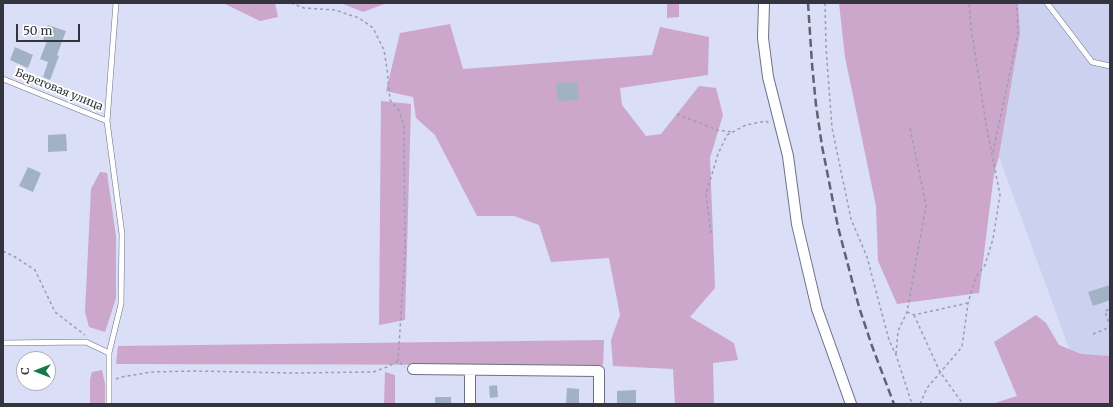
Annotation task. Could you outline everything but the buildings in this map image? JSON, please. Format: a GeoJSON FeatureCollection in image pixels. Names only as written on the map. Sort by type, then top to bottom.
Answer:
{"type":"FeatureCollection","features":[{"type":"Feature","properties":{"kind":"street"},"geometry":{"type":"LineString","coordinates":[[764,3],[763,38],[768,77],[788,156],[797,224],[817,309],[852,404]]}},
{"type":"Feature","properties":{"kind":"street"},"geometry":{"type":"LineString","coordinates":[[413,369],[599,371],[599,404]]}},
{"type":"Feature","properties":{"kind":"street"},"geometry":{"type":"LineString","coordinates":[[470,370],[470,404]]}},
{"type":"Feature","properties":{"kind":"lane"},"geometry":{"type":"LineString","coordinates":[[109,404],[109,353],[121,304],[122,234],[107,121],[116,3]]}},
{"type":"Feature","properties":{"kind":"lane"},"geometry":{"type":"LineString","coordinates":[[1047,3],[1092,62],[1110,66]]}},
{"type":"Feature","properties":{"kind":"lane","name":"Береговая улица"},"geometry":{"type":"LineString","coordinates":[[3,79],[107,121]]}},
{"type":"Feature","properties":{"kind":"lane"},"geometry":{"type":"LineString","coordinates":[[3,343],[86,342],[109,353]]}},
{"type":"Feature","properties":{"kind":"path"},"geometry":{"type":"LineString","coordinates":[[291,3],[304,8],[335,10],[360,18],[373,28],[384,50],[390,100],[398,109],[404,125],[406,252],[398,361],[404,367],[413,369]]}},
{"type":"Feature","properties":{"kind":"path"},"geometry":{"type":"LineString","coordinates":[[825,3],[826,47],[832,128],[851,219],[867,257],[889,340],[896,355],[912,404]]}},
{"type":"Feature","properties":{"kind":"path"},"geometry":{"type":"LineString","coordinates":[[920,404],[927,388],[962,347],[968,303],[977,276],[985,265],[992,239],[1000,196],[993,154],[984,116],[969,3]]}},
{"type":"Feature","properties":{"kind":"path"},"geometry":{"type":"LineString","coordinates":[[993,154],[1018,34],[1017,4]]}},
{"type":"Feature","properties":{"kind":"path"},"geometry":{"type":"LineString","coordinates":[[677,114],[717,130],[732,132]]}},
{"type":"Feature","properties":{"kind":"path"},"geometry":{"type":"LineString","coordinates":[[711,233],[706,194],[718,154],[727,135],[746,125],[766,121],[781,129]]}},
{"type":"Feature","properties":{"kind":"path"},"geometry":{"type":"LineString","coordinates":[[896,355],[898,331],[907,312],[926,205],[910,128]]}},
{"type":"Feature","properties":{"kind":"path"},"geometry":{"type":"LineString","coordinates":[[3,251],[15,256],[35,270],[55,312],[85,335]]}},
{"type":"Feature","properties":{"kind":"path"},"geometry":{"type":"LineString","coordinates":[[907,312],[914,315],[968,303]]}},
{"type":"Feature","properties":{"kind":"path"},"geometry":{"type":"LineString","coordinates":[[1093,334],[1110,327],[1105,311],[1110,309]]}},
{"type":"Feature","properties":{"kind":"path"},"geometry":{"type":"LineString","coordinates":[[914,315],[940,372],[963,404]]}},
{"type":"Feature","properties":{"kind":"path"},"geometry":{"type":"LineString","coordinates":[[109,383],[121,377],[151,372],[373,372],[398,361]]}},
{"type":"Feature","properties":{"kind":"shaded area"},"geometry":{"type":"Polygon","coordinates":[[[223,3],[275,3],[278,17],[260,21],[223,3]]]}},
{"type":"Feature","properties":{"kind":"shaded area"},"geometry":{"type":"Polygon","coordinates":[[[341,3],[387,3],[363,12],[341,3]]]}},
{"type":"Feature","properties":{"kind":"shaded area"},"geometry":{"type":"Polygon","coordinates":[[[667,3],[679,3],[679,17],[667,18],[667,3]]]}},
{"type":"Feature","properties":{"kind":"shaded area"},"geometry":{"type":"Polygon","coordinates":[[[839,3],[1018,3],[1020,33],[999,156],[994,174],[979,293],[897,304],[878,261],[876,206],[845,57],[839,3]]]}},
{"type":"Feature","properties":{"kind":"shaded area"},"geometry":{"type":"Polygon","coordinates":[[[1018,3],[1110,3],[1110,356],[1073,359],[999,157],[1020,34],[1018,3]]]}},
{"type":"Feature","properties":{"kind":"shaded area"},"geometry":{"type":"Polygon","coordinates":[[[450,24],[463,69],[652,55],[660,27],[709,37],[708,75],[620,88],[622,105],[646,136],[661,134],[699,86],[716,88],[723,115],[710,158],[715,288],[690,317],[734,343],[738,360],[713,363],[714,404],[675,404],[673,369],[613,366],[611,340],[620,315],[609,258],[551,262],[539,225],[514,216],[477,216],[435,135],[416,118],[413,97],[386,91],[400,33],[450,24]]]}},
{"type":"Feature","properties":{"kind":"shaded area"},"geometry":{"type":"Polygon","coordinates":[[[381,101],[411,104],[405,320],[379,325],[381,101]]]}},
{"type":"Feature","properties":{"kind":"shaded area"},"geometry":{"type":"Polygon","coordinates":[[[100,172],[107,173],[116,236],[116,298],[105,332],[89,327],[85,312],[91,189],[100,172]]]}},
{"type":"Feature","properties":{"kind":"shaded area"},"geometry":{"type":"Polygon","coordinates":[[[1036,315],[1046,323],[1059,345],[1081,354],[1110,356],[1110,404],[992,404],[1017,396],[994,342],[1036,315]]]}},
{"type":"Feature","properties":{"kind":"shaded area"},"geometry":{"type":"Polygon","coordinates":[[[604,340],[603,365],[116,364],[118,346],[604,340]]]}},
{"type":"Feature","properties":{"kind":"shaded area"},"geometry":{"type":"Polygon","coordinates":[[[102,370],[105,384],[105,404],[90,404],[90,379],[92,372],[102,370]]]}},
{"type":"Feature","properties":{"kind":"shaded area"},"geometry":{"type":"Polygon","coordinates":[[[385,372],[395,375],[395,404],[384,404],[385,372]]]}},
{"type":"Feature","properties":{"kind":"railway"},"geometry":{"type":"LineString","coordinates":[[808,3],[816,105],[822,146],[838,227],[859,307],[894,404]]}}]}
